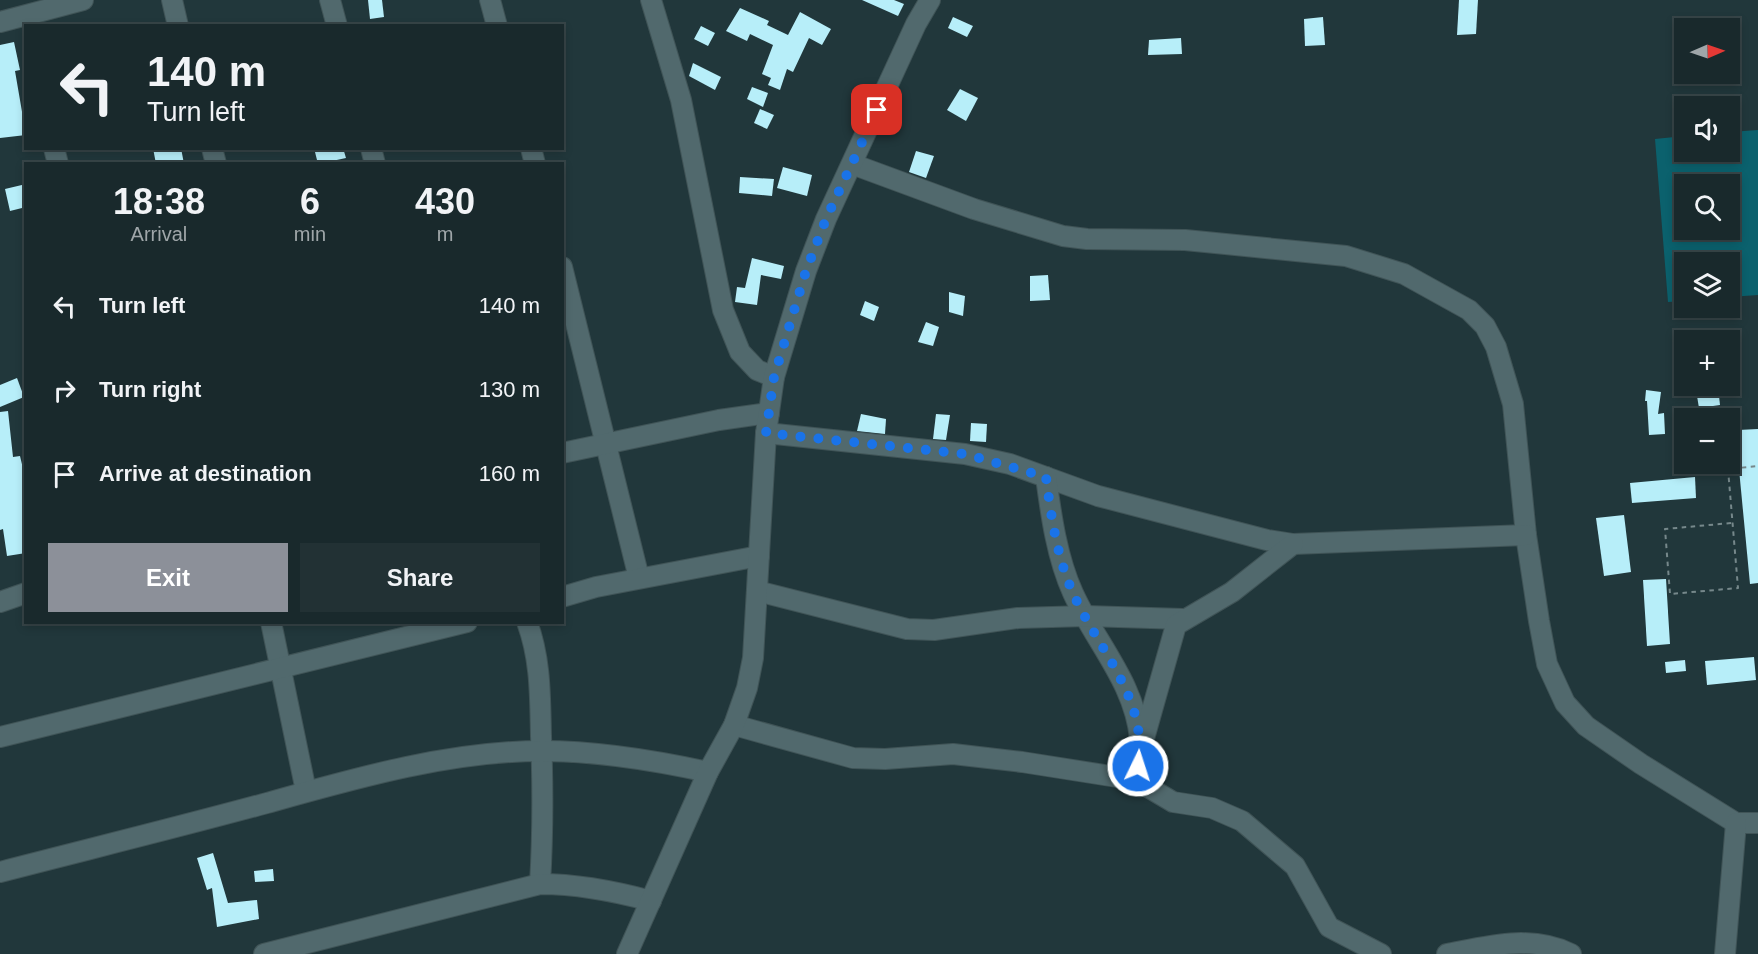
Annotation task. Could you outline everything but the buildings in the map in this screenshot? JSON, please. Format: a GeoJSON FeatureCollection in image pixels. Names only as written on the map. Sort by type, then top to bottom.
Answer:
{"type":"FeatureCollection","features":[{"type":"Feature","properties":{"kind":"street"},"geometry":{"type":"LineString","coordinates":[[30,24],[82,0]]}},
{"type":"Feature","properties":{"kind":"street"},"geometry":{"type":"LineString","coordinates":[[172,0],[178,24]]}},
{"type":"Feature","properties":{"kind":"street"},"geometry":{"type":"LineString","coordinates":[[330,0],[336,24]]}},
{"type":"Feature","properties":{"kind":"street"},"geometry":{"type":"LineString","coordinates":[[490,0],[496,24]]}},
{"type":"Feature","properties":{"kind":"street"},"geometry":{"type":"LineString","coordinates":[[651,0],[681,100],[723,310],[740,352],[757,370],[774,377]]}},
{"type":"Feature","properties":{"kind":"street"},"geometry":{"type":"LineString","coordinates":[[627,954],[708,772],[734,725],[747,688],[753,658],[766,433],[774,377],[806,271],[916,24],[930,0]]}},
{"type":"Feature","properties":{"kind":"street"},"geometry":{"type":"LineString","coordinates":[[0,22],[23,27]]}},
{"type":"Feature","properties":{"kind":"street"},"geometry":{"type":"LineString","coordinates":[[852,164],[974,208],[1063,236],[1185,240],[1318,251],[1374,262],[1404,274],[1469,310],[1485,326],[1504,371],[1518,439],[1526,535],[1548,664],[1565,703],[1586,726],[1608,742],[1737,823],[1758,823]]}},
{"type":"Feature","properties":{"kind":"street"},"geometry":{"type":"LineString","coordinates":[[564,275],[639,578]]}},
{"type":"Feature","properties":{"kind":"street"},"geometry":{"type":"LineString","coordinates":[[564,453],[769,413]]}},
{"type":"Feature","properties":{"kind":"street"},"geometry":{"type":"LineString","coordinates":[[766,433],[965,454],[1046,477],[1098,496],[1267,540],[1293,544],[1526,535]]}},
{"type":"Feature","properties":{"kind":"street"},"geometry":{"type":"LineString","coordinates":[[1046,477],[1051,515],[1072,592],[1120,676],[1139,728],[1140,752]]}},
{"type":"Feature","properties":{"kind":"street"},"geometry":{"type":"LineString","coordinates":[[1136,780],[1140,752],[1172,632],[1183,619],[1232,592],[1293,544]]}},
{"type":"Feature","properties":{"kind":"street"},"geometry":{"type":"LineString","coordinates":[[564,597],[639,578],[759,556]]}},
{"type":"Feature","properties":{"kind":"street"},"geometry":{"type":"LineString","coordinates":[[757,591],[907,629],[934,630],[1018,618],[1086,616],[1183,619]]}},
{"type":"Feature","properties":{"kind":"street"},"geometry":{"type":"LineString","coordinates":[[0,602],[24,594]]}},
{"type":"Feature","properties":{"kind":"street"},"geometry":{"type":"LineString","coordinates":[[272,624],[306,791]]}},
{"type":"Feature","properties":{"kind":"street"},"geometry":{"type":"LineString","coordinates":[[0,737],[282,666],[374,647],[460,624]]}},
{"type":"Feature","properties":{"kind":"street"},"geometry":{"type":"LineString","coordinates":[[528,624],[534,641],[540,675],[544,814],[540,884]]}},
{"type":"Feature","properties":{"kind":"street"},"geometry":{"type":"LineString","coordinates":[[734,725],[853,758],[885,759],[953,754],[1032,763],[1136,780],[1173,802],[1212,808],[1242,821],[1295,867],[1329,927],[1381,954]]}},
{"type":"Feature","properties":{"kind":"street"},"geometry":{"type":"LineString","coordinates":[[0,872],[306,791],[438,762],[542,751],[630,755],[708,772]]}},
{"type":"Feature","properties":{"kind":"street"},"geometry":{"type":"LineString","coordinates":[[1725,954],[1737,823]]}},
{"type":"Feature","properties":{"kind":"street"},"geometry":{"type":"LineString","coordinates":[[264,954],[540,884],[590,886],[651,901]]}},
{"type":"Feature","properties":{"kind":"street"},"geometry":{"type":"LineString","coordinates":[[1447,954],[1526,942],[1546,944],[1570,954]]}},
{"type":"Feature","properties":{"kind":"path"},"geometry":{"type":"LineString","coordinates":[[1731,523],[1665,529],[1670,594],[1738,588],[1728,469],[1758,466]]}},
{"type":"Feature","properties":{"kind":"shaded area"},"geometry":{"type":"Polygon","coordinates":[[[1758,130],[1758,295],[1740,296],[1740,252],[1674,252],[1674,302],[1668,302],[1655,139],[1674,137],[1674,162],[1740,162],[1740,131],[1758,130]]]}},
{"type":"Feature","properties":{"kind":"route"},"geometry":{"type":"LineString","coordinates":[[877,110],[826,219],[806,271],[774,377],[766,433],[926,448],[965,454],[1010,464],[1046,477],[1051,515],[1072,592],[1111,658],[1136,718],[1140,740],[1138,766]]}}]}
